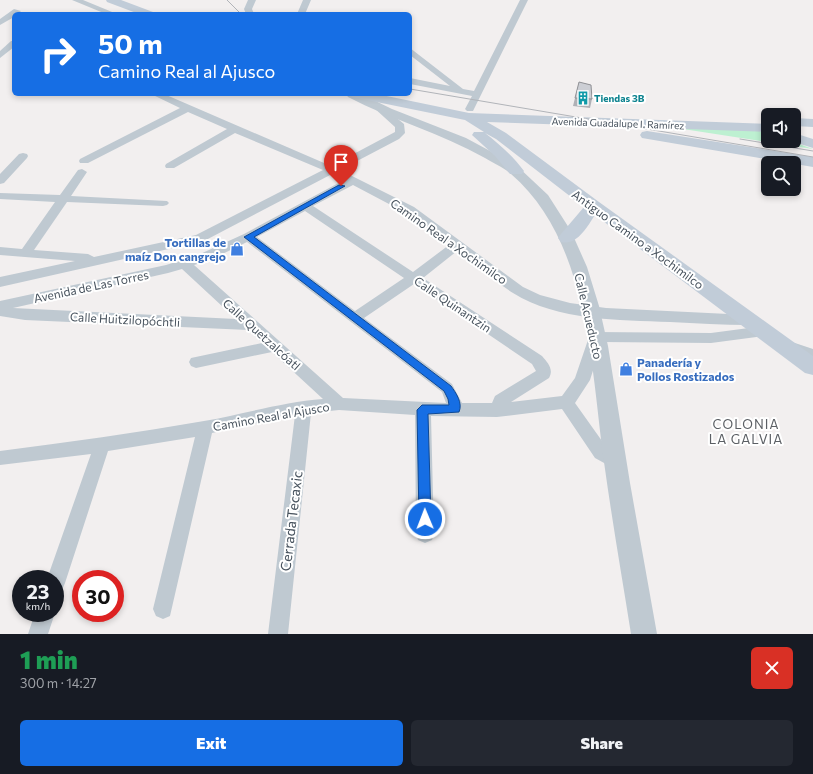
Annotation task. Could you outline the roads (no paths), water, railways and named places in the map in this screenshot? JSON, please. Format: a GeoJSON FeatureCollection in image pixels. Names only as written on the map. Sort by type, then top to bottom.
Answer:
{"type":"FeatureCollection","features":[{"type":"Feature","properties":{"kind":"main road"},"geometry":{"type":"LineString","coordinates":[[99,0],[129,12]]}},
{"type":"Feature","properties":{"kind":"main road"},"geometry":{"type":"LineString","coordinates":[[111,0],[144,12]]}},
{"type":"Feature","properties":{"kind":"main road"},"geometry":{"type":"LineString","coordinates":[[369,96],[469,113]]}},
{"type":"Feature","properties":{"kind":"main road"},"geometry":{"type":"LineString","coordinates":[[402,96],[469,113]]}},
{"type":"Feature","properties":{"kind":"main road"},"geometry":{"type":"LineString","coordinates":[[469,113],[470,123],[474,130],[500,153],[516,171]]}},
{"type":"Feature","properties":{"kind":"main road","name":"Avenida Guadalupe I. Ramírez"},"geometry":{"type":"LineString","coordinates":[[469,113],[560,121],[761,124]]}},
{"type":"Feature","properties":{"kind":"main road","name":"Avenida Guadalupe I. Ramírez"},"geometry":{"type":"LineString","coordinates":[[469,113],[761,124]]}},
{"type":"Feature","properties":{"kind":"main road","name":"Antiguo Camino a Xochimilco"},"geometry":{"type":"LineString","coordinates":[[469,113],[813,367]]}},
{"type":"Feature","properties":{"kind":"main road"},"geometry":{"type":"LineString","coordinates":[[518,149],[516,142],[521,134],[532,127],[560,121]]}},
{"type":"Feature","properties":{"kind":"main road"},"geometry":{"type":"LineString","coordinates":[[592,122],[621,131],[813,162]]}},
{"type":"Feature","properties":{"kind":"main road"},"geometry":{"type":"LineString","coordinates":[[801,122],[813,123]]}},
{"type":"Feature","properties":{"kind":"main road"},"geometry":{"type":"LineString","coordinates":[[801,129],[813,129]]}},
{"type":"Feature","properties":{"kind":"main road"},"geometry":{"type":"LineString","coordinates":[[801,140],[813,144]]}},
{"type":"Feature","properties":{"kind":"main road"},"geometry":{"type":"LineString","coordinates":[[567,238],[580,224],[593,206]]}},
{"type":"Feature","properties":{"kind":"street"},"geometry":{"type":"LineString","coordinates":[[17,0],[17,12]]}},
{"type":"Feature","properties":{"kind":"street"},"geometry":{"type":"LineString","coordinates":[[76,0],[108,12]]}},
{"type":"Feature","properties":{"kind":"street"},"geometry":{"type":"LineString","coordinates":[[249,12],[252,0]]}},
{"type":"Feature","properties":{"kind":"street"},"geometry":{"type":"LineString","coordinates":[[302,12],[307,0]]}},
{"type":"Feature","properties":{"kind":"street"},"geometry":{"type":"LineString","coordinates":[[469,113],[524,0]]}},
{"type":"Feature","properties":{"kind":"street"},"geometry":{"type":"LineString","coordinates":[[0,23],[12,16]]}},
{"type":"Feature","properties":{"kind":"street"},"geometry":{"type":"LineString","coordinates":[[0,55],[12,45]]}},
{"type":"Feature","properties":{"kind":"street"},"geometry":{"type":"LineString","coordinates":[[412,53],[463,92]]}},
{"type":"Feature","properties":{"kind":"street"},"geometry":{"type":"LineString","coordinates":[[412,81],[478,95]]}},
{"type":"Feature","properties":{"kind":"street","name":"Camino Real a Xochimilco"},"geometry":{"type":"LineString","coordinates":[[161,96],[333,170],[410,210],[518,290],[531,297],[591,313],[715,320],[756,326]]}},
{"type":"Feature","properties":{"kind":"street","name":"Calle Acueducto"},"geometry":{"type":"LineString","coordinates":[[356,96],[378,108],[461,140],[516,171],[547,206],[567,238],[584,286],[596,337],[644,634]]}},
{"type":"Feature","properties":{"kind":"street"},"geometry":{"type":"LineString","coordinates":[[84,160],[188,108]]}},
{"type":"Feature","properties":{"kind":"street","name":"Avenida de Las Torres"},"geometry":{"type":"LineString","coordinates":[[0,282],[200,238],[333,170],[400,133],[400,126],[378,108]]}},
{"type":"Feature","properties":{"kind":"street"},"geometry":{"type":"LineString","coordinates":[[170,166],[236,128]]}},
{"type":"Feature","properties":{"kind":"street"},"geometry":{"type":"LineString","coordinates":[[0,181],[23,156]]}},
{"type":"Feature","properties":{"kind":"street"},"geometry":{"type":"LineString","coordinates":[[26,252],[82,172]]}},
{"type":"Feature","properties":{"kind":"street","name":"Avenida de Las Torres"},"geometry":{"type":"LineString","coordinates":[[0,306],[118,280],[203,258],[248,237],[353,180]]}},
{"type":"Feature","properties":{"kind":"street"},"geometry":{"type":"LineString","coordinates":[[0,196],[163,203]]}},
{"type":"Feature","properties":{"kind":"street","name":"Calle Quinantzin"},"geometry":{"type":"LineString","coordinates":[[305,206],[537,360],[543,368],[544,374],[501,400],[497,410]]}},
{"type":"Feature","properties":{"kind":"street"},"geometry":{"type":"LineString","coordinates":[[248,237],[447,388],[454,399],[455,409]]}},
{"type":"Feature","properties":{"kind":"street"},"geometry":{"type":"LineString","coordinates":[[355,317],[414,278],[457,245]]}},
{"type":"Feature","properties":{"kind":"street"},"geometry":{"type":"LineString","coordinates":[[0,251],[108,258],[120,266],[118,280]]}},
{"type":"Feature","properties":{"kind":"street"},"geometry":{"type":"LineString","coordinates":[[81,264],[78,273],[80,279],[90,286]]}},
{"type":"Feature","properties":{"kind":"street","name":"Calle Quetzalcóatl"},"geometry":{"type":"LineString","coordinates":[[184,264],[339,404]]}},
{"type":"Feature","properties":{"kind":"street","name":"Calle Huitzilopóchtli"},"geometry":{"type":"LineString","coordinates":[[0,311],[25,314],[251,325]]}},
{"type":"Feature","properties":{"kind":"street"},"geometry":{"type":"LineString","coordinates":[[616,462],[601,453],[566,402],[574,395],[584,380],[596,337],[711,338],[756,326]]}},
{"type":"Feature","properties":{"kind":"street"},"geometry":{"type":"LineString","coordinates":[[782,344],[813,355]]}},
{"type":"Feature","properties":{"kind":"street"},"geometry":{"type":"LineString","coordinates":[[196,362],[274,346]]}},
{"type":"Feature","properties":{"kind":"street","name":"Camino Real al Ajusco"},"geometry":{"type":"LineString","coordinates":[[0,458],[102,445],[205,428],[304,407],[339,404],[422,410],[497,410],[566,402]]}},
{"type":"Feature","properties":{"kind":"street","name":"Cerrada Tecaxic"},"geometry":{"type":"LineString","coordinates":[[278,634],[304,407]]}},
{"type":"Feature","properties":{"kind":"street"},"geometry":{"type":"LineString","coordinates":[[422,410],[425,534]]}},
{"type":"Feature","properties":{"kind":"street"},"geometry":{"type":"LineString","coordinates":[[163,608],[205,428]]}},
{"type":"Feature","properties":{"kind":"street"},"geometry":{"type":"LineString","coordinates":[[59,570],[102,445]]}},
{"type":"Feature","properties":{"kind":"street"},"geometry":{"type":"LineString","coordinates":[[38,634],[42,622]]}},
{"type":"Feature","properties":{"kind":"tram line"},"geometry":{"type":"LineString","coordinates":[[227,0],[239,12]]}},
{"type":"Feature","properties":{"kind":"tram line"},"geometry":{"type":"LineString","coordinates":[[412,89],[813,157]]}},
{"type":"Feature","properties":{"kind":"tram line"},"geometry":{"type":"LineString","coordinates":[[740,139],[813,151]]}},
{"type":"Feature","properties":{"kind":"place","name":"Tiendas 3B"},"geometry":{"type":"Point","coordinates":[583,98]}},
{"type":"Feature","properties":{"kind":"place","name":"Tortillas de maíz Don cangrejo"},"geometry":{"type":"Point","coordinates":[237,249]}},
{"type":"Feature","properties":{"kind":"place","name":"Panadería y Pollos Rostizados"},"geometry":{"type":"Point","coordinates":[626,369]}},
{"type":"Feature","properties":{"kind":"district","name":"COLONIA LA GALVIA"},"geometry":{"type":"Point","coordinates":[746,432]}}]}
